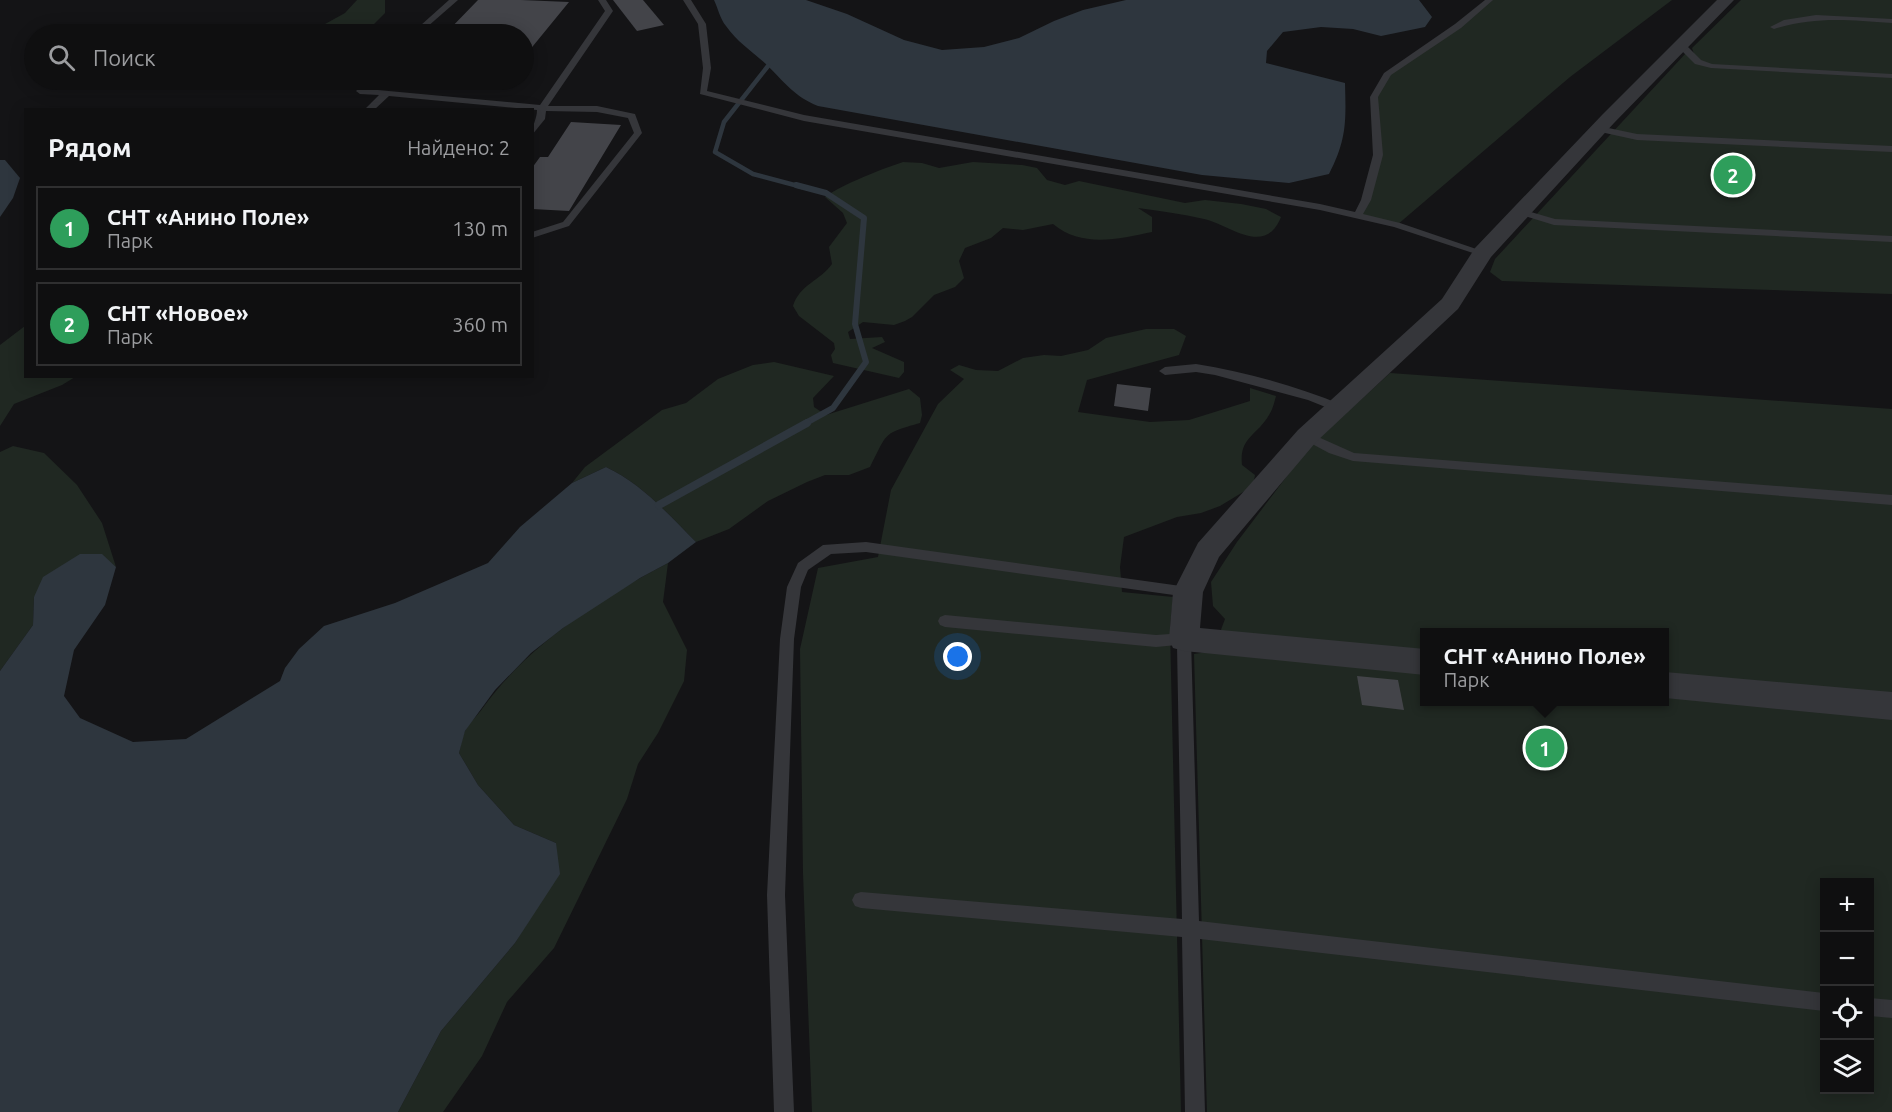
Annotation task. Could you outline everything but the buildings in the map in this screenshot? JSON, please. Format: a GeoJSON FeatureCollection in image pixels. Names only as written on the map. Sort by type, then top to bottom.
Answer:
{"type":"FeatureCollection","features":[{"type":"Feature","properties":{"kind":"street"},"geometry":{"type":"LineString","coordinates":[[1420,662],[1184,639],[1188,592],[1208,550],[1307,436],[1450,304],[1483,253],[1599,129],[1726,0]]}},
{"type":"Feature","properties":{"kind":"street"},"geometry":{"type":"LineString","coordinates":[[1669,685],[1892,706]]}},
{"type":"Feature","properties":{"kind":"lane"},"geometry":{"type":"LineString","coordinates":[[426,24],[454,0]]}},
{"type":"Feature","properties":{"kind":"lane"},"geometry":{"type":"LineString","coordinates":[[534,129],[541,119],[542,108],[609,11],[602,0]]}},
{"type":"Feature","properties":{"kind":"lane"},"geometry":{"type":"LineString","coordinates":[[687,0],[702,24],[707,69],[703,92],[804,117],[1358,215],[1483,253]]}},
{"type":"Feature","properties":{"kind":"lane"},"geometry":{"type":"LineString","coordinates":[[1358,215],[1366,200],[1378,155],[1374,97],[1388,73],[1458,26],[1489,0]]}},
{"type":"Feature","properties":{"kind":"lane"},"geometry":{"type":"LineString","coordinates":[[1774,27],[1786,21],[1832,18],[1892,21]]}},
{"type":"Feature","properties":{"kind":"lane"},"geometry":{"type":"LineString","coordinates":[[1681,45],[1698,62],[1711,66],[1892,76]]}},
{"type":"Feature","properties":{"kind":"lane"},"geometry":{"type":"LineString","coordinates":[[361,90],[542,108],[597,109],[632,116],[638,133],[566,224],[534,234]]}},
{"type":"Feature","properties":{"kind":"lane"},"geometry":{"type":"LineString","coordinates":[[370,108],[386,94]]}},
{"type":"Feature","properties":{"kind":"lane"},"geometry":{"type":"LineString","coordinates":[[436,108],[446,100]]}},
{"type":"Feature","properties":{"kind":"lane"},"geometry":{"type":"LineString","coordinates":[[1599,129],[1637,137],[1892,149]]}},
{"type":"Feature","properties":{"kind":"lane"},"geometry":{"type":"LineString","coordinates":[[1521,212],[1554,222],[1892,239]]}},
{"type":"Feature","properties":{"kind":"lane"},"geometry":{"type":"LineString","coordinates":[[1165,371],[1196,368],[1215,371],[1312,397],[1338,408]]}},
{"type":"Feature","properties":{"kind":"lane"},"geometry":{"type":"LineString","coordinates":[[1307,436],[1333,450],[1353,457],[1892,500]]}},
{"type":"Feature","properties":{"kind":"lane"},"geometry":{"type":"LineString","coordinates":[[784,1112],[776,895],[787,639],[794,587],[803,567],[828,549],[866,547],[1188,592]]}},
{"type":"Feature","properties":{"kind":"lane"},"geometry":{"type":"LineString","coordinates":[[945,621],[1156,641],[1184,639],[1195,1112]]}},
{"type":"Feature","properties":{"kind":"lane"},"geometry":{"type":"LineString","coordinates":[[861,900],[1191,929],[1820,1002]]}},
{"type":"Feature","properties":{"kind":"lane"},"geometry":{"type":"LineString","coordinates":[[1874,1007],[1892,1009]]}},
{"type":"Feature","properties":{"kind":"shaded area"},"geometry":{"type":"Polygon","coordinates":[[[357,0],[385,0],[385,13],[374,24],[325,24],[345,13],[357,0]]]}},
{"type":"Feature","properties":{"kind":"shaded area"},"geometry":{"type":"Polygon","coordinates":[[[714,0],[806,0],[847,14],[904,40],[942,50],[984,47],[1019,38],[1083,10],[1126,0],[1419,0],[1432,17],[1425,27],[1381,36],[1353,29],[1321,27],[1283,32],[1267,51],[1266,63],[1345,83],[1344,130],[1335,162],[1329,174],[1289,183],[1202,175],[818,106],[796,94],[730,32],[714,0]]]}},
{"type":"Feature","properties":{"kind":"shaded area"},"geometry":{"type":"Polygon","coordinates":[[[1489,0],[1672,0],[1570,77],[1397,225],[1358,215],[1378,155],[1374,97],[1388,73],[1489,0]]]}},
{"type":"Feature","properties":{"kind":"shaded area"},"geometry":{"type":"Polygon","coordinates":[[[1741,0],[1892,0],[1892,294],[1502,281],[1490,272],[1495,259],[1686,53],[1694,54],[1692,48],[1741,0]]]}},
{"type":"Feature","properties":{"kind":"shaded area"},"geometry":{"type":"Polygon","coordinates":[[[0,160],[5,160],[20,178],[13,198],[0,217],[0,160]]]}},
{"type":"Feature","properties":{"kind":"shaded area"},"geometry":{"type":"Polygon","coordinates":[[[903,162],[922,163],[939,168],[973,162],[1022,165],[1037,168],[1047,180],[1065,185],[1079,181],[1185,203],[1205,200],[1241,204],[1266,209],[1281,217],[1274,229],[1266,235],[1256,237],[1236,232],[1204,219],[1138,208],[1152,217],[1152,232],[1101,240],[1064,232],[1053,224],[1023,230],[1003,228],[991,238],[965,248],[959,261],[964,278],[955,287],[934,295],[912,317],[894,325],[863,322],[848,332],[850,339],[882,337],[885,342],[872,348],[904,362],[904,372],[899,378],[833,363],[831,355],[835,349],[834,343],[799,316],[793,306],[800,293],[832,264],[829,247],[847,223],[843,213],[825,197],[852,182],[903,162]]]}},
{"type":"Feature","properties":{"kind":"shaded area"},"geometry":{"type":"Polygon","coordinates":[[[24,327],[24,378],[73,378],[62,385],[14,404],[0,426],[0,345],[24,327]]]}},
{"type":"Feature","properties":{"kind":"shaded area"},"geometry":{"type":"Polygon","coordinates":[[[1146,329],[1174,329],[1186,336],[1179,355],[1087,380],[1078,412],[1150,422],[1189,420],[1250,401],[1250,388],[1276,396],[1269,415],[1243,448],[1242,465],[1255,475],[1253,486],[1220,506],[1201,513],[1177,517],[1124,537],[1120,567],[1122,592],[1173,597],[1170,628],[1181,1112],[812,1112],[803,873],[800,649],[818,568],[878,557],[891,490],[938,404],[964,379],[950,370],[959,365],[976,370],[998,371],[1023,358],[1044,355],[1061,356],[1088,350],[1106,338],[1146,329]]]}},
{"type":"Feature","properties":{"kind":"shaded area"},"geometry":{"type":"Polygon","coordinates":[[[774,362],[834,376],[813,398],[814,407],[826,415],[909,389],[920,398],[922,415],[920,423],[887,436],[870,467],[849,475],[825,475],[807,482],[768,501],[729,529],[696,542],[643,491],[606,467],[572,483],[585,467],[662,410],[686,403],[718,379],[753,365],[774,362]]]}},
{"type":"Feature","properties":{"kind":"shaded area"},"geometry":{"type":"Polygon","coordinates":[[[1390,373],[1892,409],[1892,1112],[1207,1112],[1194,654],[1213,651],[1225,619],[1213,606],[1211,582],[1237,542],[1309,447],[1390,373]]]}},
{"type":"Feature","properties":{"kind":"shaded area"},"geometry":{"type":"Polygon","coordinates":[[[13,446],[44,453],[77,485],[102,523],[116,567],[102,555],[34,597],[33,625],[0,671],[0,452],[13,446]]]}},
{"type":"Feature","properties":{"kind":"shaded area"},"geometry":{"type":"Polygon","coordinates":[[[606,467],[643,491],[696,542],[668,563],[640,578],[563,628],[531,653],[495,690],[465,731],[459,753],[478,785],[514,825],[556,843],[560,874],[515,943],[441,1031],[398,1112],[0,1112],[0,671],[33,625],[34,597],[43,577],[80,554],[102,554],[116,567],[105,605],[74,650],[64,696],[80,718],[133,742],[186,739],[280,681],[285,668],[299,649],[324,626],[395,603],[488,563],[520,527],[572,483],[606,467]]]}},
{"type":"Feature","properties":{"kind":"shaded area"},"geometry":{"type":"Polygon","coordinates":[[[668,563],[663,602],[687,650],[684,681],[658,733],[638,764],[627,799],[554,948],[507,1002],[482,1056],[443,1112],[398,1112],[441,1031],[515,943],[532,915],[556,843],[514,825],[478,785],[459,753],[465,731],[500,686],[543,644],[591,608],[668,563]]]}},
{"type":"Feature","properties":{"kind":"waterway"},"geometry":{"type":"LineString","coordinates":[[768,66],[724,122],[715,152],[753,174],[802,187]]}},
{"type":"Feature","properties":{"kind":"waterway"},"geometry":{"type":"LineString","coordinates":[[796,185],[826,193],[864,218],[855,324],[866,362],[833,408],[804,424]]}},
{"type":"Feature","properties":{"kind":"waterway"},"geometry":{"type":"LineString","coordinates":[[659,505],[807,423]]}},
{"type":"Feature","properties":{"kind":"place","name":"СНТ «Новое»"},"geometry":{"type":"Point","coordinates":[1733,175]}},
{"type":"Feature","properties":{"kind":"place","name":"СНТ «Анино Поле»"},"geometry":{"type":"Point","coordinates":[1545,748]}}]}
